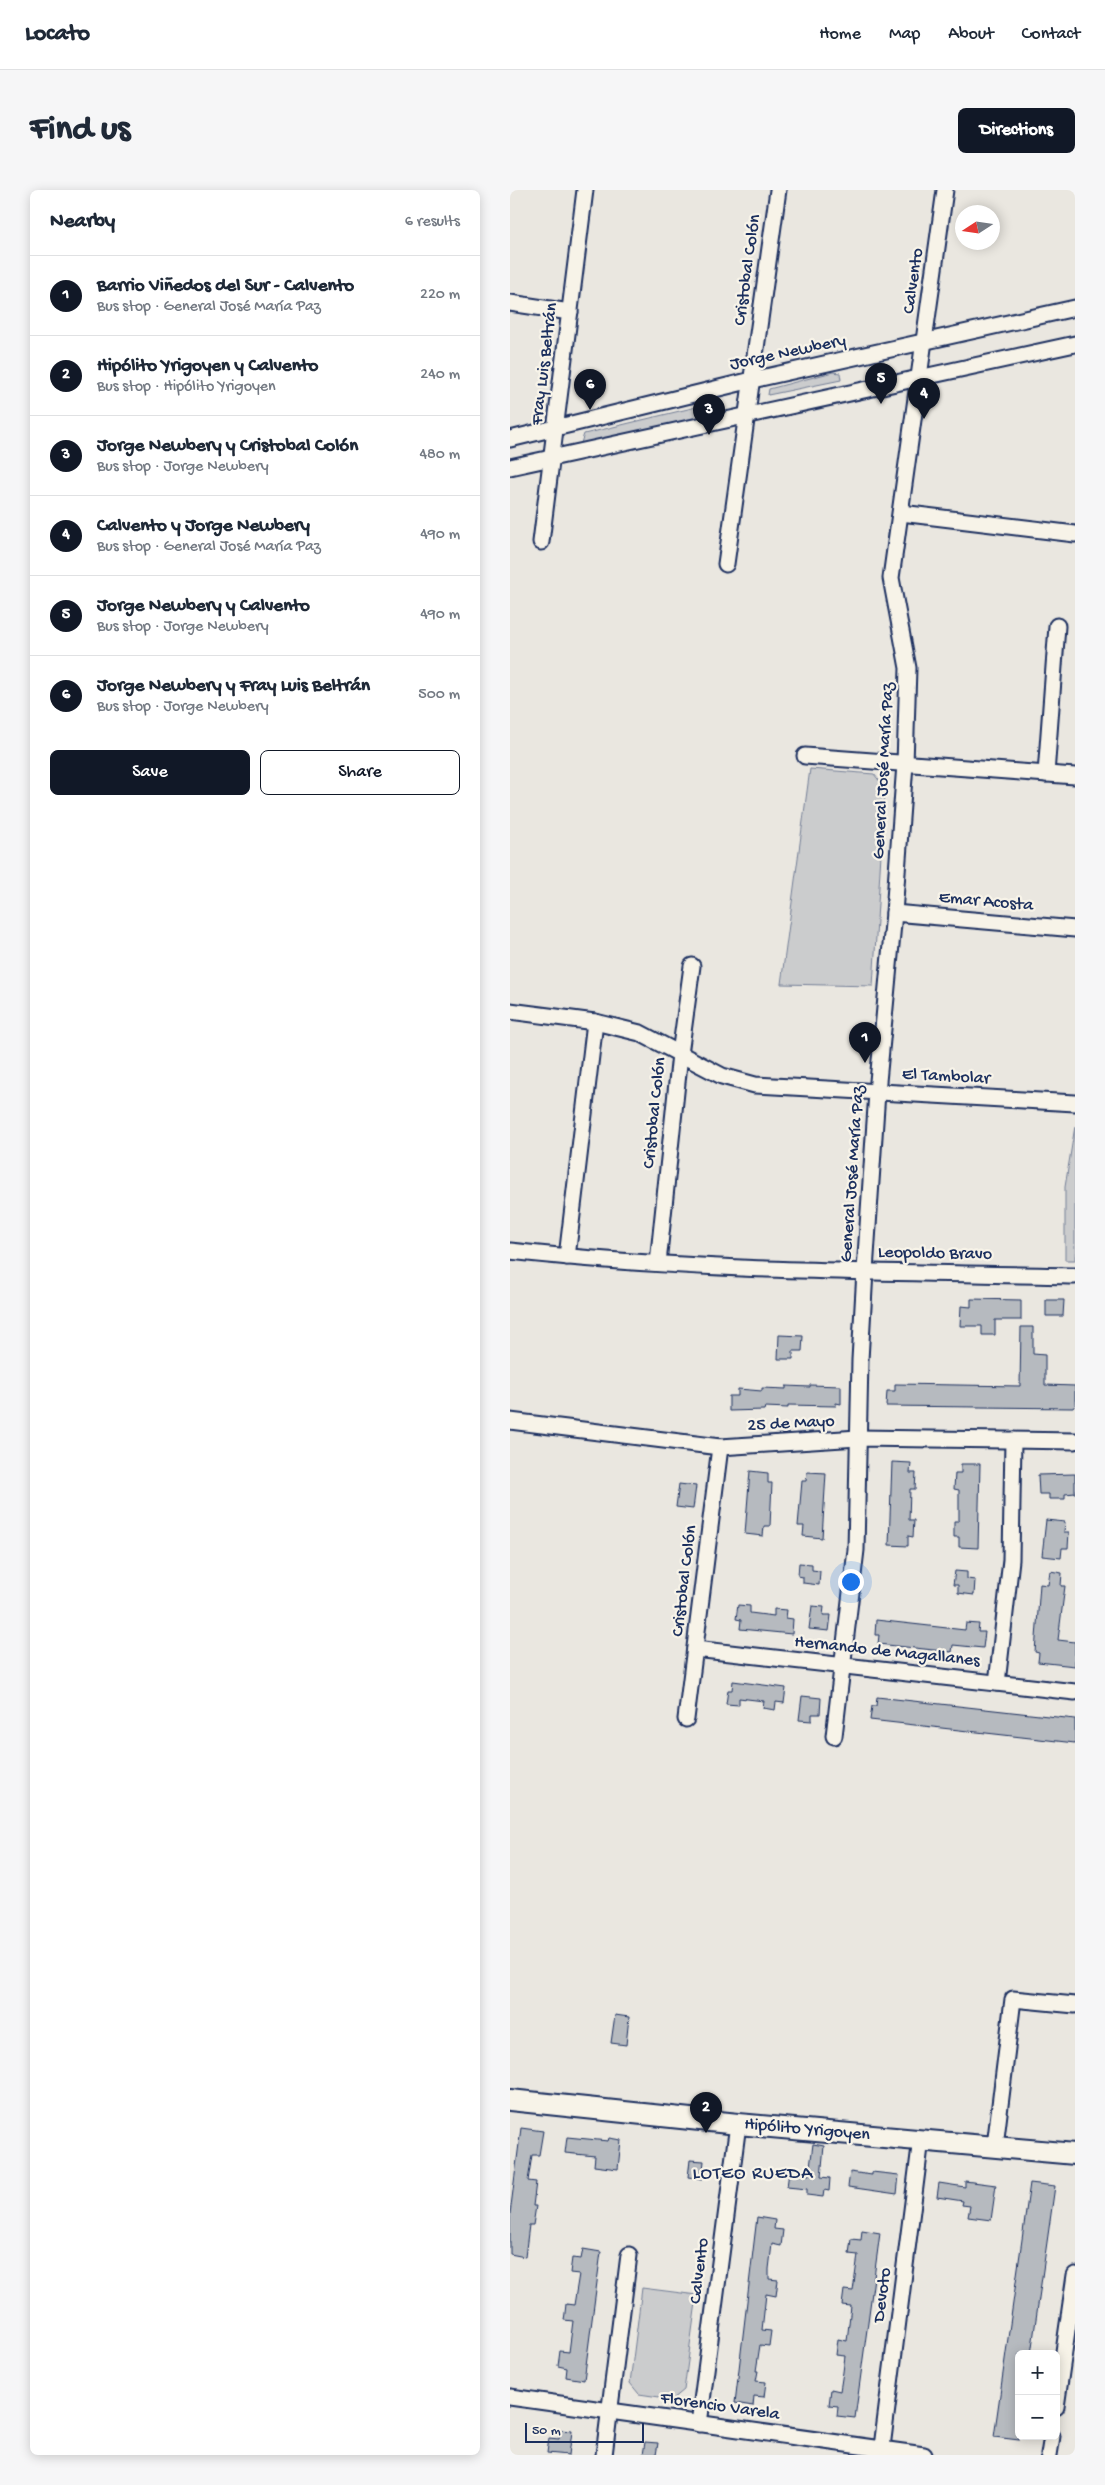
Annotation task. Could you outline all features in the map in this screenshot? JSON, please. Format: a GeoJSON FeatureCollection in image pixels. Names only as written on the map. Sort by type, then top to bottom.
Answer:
{"type":"FeatureCollection","features":[{"type":"Feature","properties":{"kind":"main road","name":"Hipólito Yrigoyen"},"geometry":{"type":"LineString","coordinates":[[510,2100],[738,2124],[1075,2154]]}},
{"type":"Feature","properties":{"kind":"street","name":"Fray Luis Beltrán"},"geometry":{"type":"LineString","coordinates":[[541,542],[585,190]]}},
{"type":"Feature","properties":{"kind":"street","name":"Cristobal Colón"},"geometry":{"type":"LineString","coordinates":[[726,564],[778,190]]}},
{"type":"Feature","properties":{"kind":"street","name":"Calvento"},"geometry":{"type":"LineString","coordinates":[[920,378],[945,190]]}},
{"type":"Feature","properties":{"kind":"street"},"geometry":{"type":"LineString","coordinates":[[510,303],[570,312]]}},
{"type":"Feature","properties":{"kind":"street","name":"Jorge Newbery"},"geometry":{"type":"LineString","coordinates":[[510,439],[752,380],[1075,308]]}},
{"type":"Feature","properties":{"kind":"street"},"geometry":{"type":"LineString","coordinates":[[510,468],[552,457],[1075,344]]}},
{"type":"Feature","properties":{"kind":"street","name":"General José María Paz"},"geometry":{"type":"LineString","coordinates":[[834,1736],[856,1550],[858,1438],[865,1271],[877,1092],[894,913],[905,764],[908,668],[892,578],[920,378]]}},
{"type":"Feature","properties":{"kind":"street"},"geometry":{"type":"LineString","coordinates":[[901,513],[1075,534]]}},
{"type":"Feature","properties":{"kind":"street"},"geometry":{"type":"LineString","coordinates":[[1046,774],[1058,626]]}},
{"type":"Feature","properties":{"kind":"street"},"geometry":{"type":"LineString","coordinates":[[805,756],[1075,776]]}},
{"type":"Feature","properties":{"kind":"street","name":"Emar Acosta"},"geometry":{"type":"LineString","coordinates":[[894,913],[1075,929]]}},
{"type":"Feature","properties":{"kind":"street","name":"Cristobal Colón"},"geometry":{"type":"LineString","coordinates":[[658,1263],[680,1054],[692,966]]}},
{"type":"Feature","properties":{"kind":"street","name":"El Tambolar"},"geometry":{"type":"LineString","coordinates":[[510,1011],[595,1022],[640,1032],[722,1076],[755,1085],[1075,1103]]}},
{"type":"Feature","properties":{"kind":"street"},"geometry":{"type":"LineString","coordinates":[[567,1257],[595,1022]]}},
{"type":"Feature","properties":{"kind":"street","name":"Leopoldo Bravo"},"geometry":{"type":"LineString","coordinates":[[510,1251],[567,1257],[735,1268],[1075,1276]]}},
{"type":"Feature","properties":{"kind":"street","name":"25 de Mayo"},"geometry":{"type":"LineString","coordinates":[[510,1421],[720,1447],[858,1438],[1075,1441]]}},
{"type":"Feature","properties":{"kind":"street"},"geometry":{"type":"LineString","coordinates":[[997,1683],[1011,1560],[1013,1440]]}},
{"type":"Feature","properties":{"kind":"street","name":"Cristobal Colón"},"geometry":{"type":"LineString","coordinates":[[686,1719],[720,1447]]}},
{"type":"Feature","properties":{"kind":"street","name":"Hernando de Magallanes"},"geometry":{"type":"LineString","coordinates":[[695,1649],[1075,1692]]}},
{"type":"Feature","properties":{"kind":"street"},"geometry":{"type":"LineString","coordinates":[[994,2146],[1013,1999],[1075,2005]]}},
{"type":"Feature","properties":{"kind":"street","name":"Calvento"},"geometry":{"type":"LineString","coordinates":[[699,2424],[738,2124]]}},
{"type":"Feature","properties":{"kind":"street","name":"Devoto"},"geometry":{"type":"LineString","coordinates":[[882,2452],[921,2139]]}},
{"type":"Feature","properties":{"kind":"street"},"geometry":{"type":"LineString","coordinates":[[604,2455],[629,2255]]}},
{"type":"Feature","properties":{"kind":"street"},"geometry":{"type":"LineString","coordinates":[[1058,2395],[1075,2275]]}},
{"type":"Feature","properties":{"kind":"street","name":"Florencio Varela"},"geometry":{"type":"LineString","coordinates":[[510,2397],[882,2452],[924,2455]]}},
{"type":"Feature","properties":{"kind":"street"},"geometry":{"type":"LineString","coordinates":[[1050,2455],[1052,2440]]}},
{"type":"Feature","properties":{"kind":"shaded area"},"geometry":{"type":"Polygon","coordinates":[[[833,372],[840,373],[841,380],[768,395],[769,389],[833,372]]]}},
{"type":"Feature","properties":{"kind":"shaded area"},"geometry":{"type":"Polygon","coordinates":[[[713,403],[718,406],[719,415],[587,445],[581,443],[584,434],[713,403]]]}},
{"type":"Feature","properties":{"kind":"shaded area"},"geometry":{"type":"Polygon","coordinates":[[[810,769],[874,774],[885,788],[873,986],[781,984],[810,769]]]}},
{"type":"Feature","properties":{"kind":"shaded area"},"geometry":{"type":"Polygon","coordinates":[[[1075,1126],[1075,1260],[1065,1260],[1065,1187],[1075,1126]]]}},
{"type":"Feature","properties":{"kind":"shaded area"},"geometry":{"type":"Polygon","coordinates":[[[642,2288],[697,2295],[684,2390],[673,2399],[639,2394],[630,2383],[642,2288]]]}},
{"type":"Feature","properties":{"kind":"building"},"geometry":{"type":"Polygon","coordinates":[[[971,1299],[1021,1300],[1021,1320],[995,1320],[995,1335],[982,1335],[982,1326],[960,1326],[961,1306],[971,1307],[971,1299]]]}},
{"type":"Feature","properties":{"kind":"building"},"geometry":{"type":"Polygon","coordinates":[[[1046,1300],[1064,1300],[1063,1316],[1046,1316],[1046,1300]]]}},
{"type":"Feature","properties":{"kind":"building"},"geometry":{"type":"Polygon","coordinates":[[[1021,1327],[1033,1327],[1033,1354],[1045,1355],[1045,1385],[1075,1386],[1075,1405],[1073,1408],[886,1406],[887,1391],[895,1391],[895,1384],[1020,1386],[1021,1327]]]}},
{"type":"Feature","properties":{"kind":"building"},"geometry":{"type":"Polygon","coordinates":[[[779,1335],[803,1336],[802,1351],[793,1351],[793,1359],[778,1359],[779,1335]]]}},
{"type":"Feature","properties":{"kind":"building"},"geometry":{"type":"Polygon","coordinates":[[[810,1385],[841,1386],[841,1404],[836,1403],[836,1406],[788,1405],[788,1408],[765,1407],[764,1410],[729,1411],[729,1396],[738,1396],[738,1389],[762,1391],[762,1388],[786,1389],[786,1386],[810,1387],[810,1385]]]}},
{"type":"Feature","properties":{"kind":"building"},"geometry":{"type":"Polygon","coordinates":[[[892,1462],[911,1463],[910,1473],[916,1473],[915,1489],[910,1489],[909,1520],[914,1520],[913,1537],[908,1536],[908,1546],[889,1545],[892,1462]]]}},
{"type":"Feature","properties":{"kind":"building"},"geometry":{"type":"Polygon","coordinates":[[[961,1464],[980,1464],[978,1548],[959,1547],[959,1537],[954,1537],[954,1521],[959,1521],[959,1490],[954,1489],[955,1473],[961,1473],[961,1464]]]}},
{"type":"Feature","properties":{"kind":"building"},"geometry":{"type":"Polygon","coordinates":[[[750,1471],[768,1473],[768,1483],[772,1483],[770,1526],[764,1526],[763,1536],[745,1534],[750,1471]]]}},
{"type":"Feature","properties":{"kind":"building"},"geometry":{"type":"Polygon","coordinates":[[[807,1472],[826,1473],[822,1538],[803,1536],[804,1526],[798,1526],[802,1481],[806,1481],[807,1472]]]}},
{"type":"Feature","properties":{"kind":"building"},"geometry":{"type":"Polygon","coordinates":[[[1075,1474],[1075,1493],[1065,1494],[1065,1499],[1049,1499],[1049,1494],[1039,1494],[1038,1475],[1075,1474]]]}},
{"type":"Feature","properties":{"kind":"building"},"geometry":{"type":"Polygon","coordinates":[[[679,1484],[696,1486],[693,1509],[676,1507],[679,1484]]]}},
{"type":"Feature","properties":{"kind":"building"},"geometry":{"type":"Polygon","coordinates":[[[1046,1520],[1065,1522],[1064,1532],[1069,1532],[1068,1548],[1062,1548],[1061,1558],[1042,1556],[1046,1520]]]}},
{"type":"Feature","properties":{"kind":"building"},"geometry":{"type":"Polygon","coordinates":[[[799,1563],[812,1564],[812,1570],[820,1571],[819,1585],[803,1583],[803,1577],[798,1576],[799,1563]]]}},
{"type":"Feature","properties":{"kind":"building"},"geometry":{"type":"Polygon","coordinates":[[[955,1571],[967,1572],[967,1579],[975,1580],[974,1595],[958,1593],[958,1585],[953,1585],[955,1571]]]}},
{"type":"Feature","properties":{"kind":"building"},"geometry":{"type":"Polygon","coordinates":[[[1050,1571],[1062,1573],[1061,1586],[1065,1586],[1058,1640],[1075,1642],[1075,1666],[1038,1662],[1039,1653],[1035,1652],[1040,1584],[1048,1585],[1050,1571]]]}},
{"type":"Feature","properties":{"kind":"building"},"geometry":{"type":"Polygon","coordinates":[[[738,1605],[750,1606],[750,1613],[774,1616],[774,1609],[787,1610],[786,1618],[793,1619],[792,1634],[740,1629],[741,1620],[736,1619],[738,1605]]]}},
{"type":"Feature","properties":{"kind":"building"},"geometry":{"type":"Polygon","coordinates":[[[812,1606],[824,1607],[823,1615],[831,1615],[829,1631],[809,1629],[812,1606]]]}},
{"type":"Feature","properties":{"kind":"building"},"geometry":{"type":"Polygon","coordinates":[[[876,1620],[965,1630],[966,1623],[979,1624],[978,1632],[985,1632],[983,1648],[953,1645],[952,1652],[878,1644],[879,1635],[875,1635],[876,1620]]]}},
{"type":"Feature","properties":{"kind":"building"},"geometry":{"type":"Polygon","coordinates":[[[733,1681],[786,1688],[784,1703],[776,1702],[775,1710],[763,1708],[764,1701],[739,1698],[739,1705],[726,1704],[728,1690],[732,1690],[733,1681]]]}},
{"type":"Feature","properties":{"kind":"building"},"geometry":{"type":"Polygon","coordinates":[[[802,1696],[821,1698],[820,1714],[812,1714],[812,1721],[799,1720],[802,1696]]]}},
{"type":"Feature","properties":{"kind":"building"},"geometry":{"type":"Polygon","coordinates":[[[877,1697],[1075,1719],[1075,1743],[870,1720],[872,1706],[876,1706],[877,1697]]]}},
{"type":"Feature","properties":{"kind":"building"},"geometry":{"type":"Polygon","coordinates":[[[615,2015],[629,2017],[626,2045],[611,2043],[615,2015]]]}},
{"type":"Feature","properties":{"kind":"building"},"geometry":{"type":"Polygon","coordinates":[[[521,2128],[543,2131],[539,2155],[532,2155],[528,2181],[536,2182],[533,2206],[536,2206],[533,2225],[529,2225],[525,2257],[510,2254],[510,2214],[521,2128]]]}},
{"type":"Feature","properties":{"kind":"building"},"geometry":{"type":"Polygon","coordinates":[[[567,2137],[608,2141],[609,2138],[621,2140],[618,2169],[594,2166],[595,2156],[565,2153],[567,2137]]]}},
{"type":"Feature","properties":{"kind":"building"},"geometry":{"type":"Polygon","coordinates":[[[813,2144],[824,2146],[821,2177],[830,2178],[829,2191],[824,2190],[823,2197],[807,2195],[807,2189],[787,2187],[789,2172],[809,2175],[813,2144]]]}},
{"type":"Feature","properties":{"kind":"building"},"geometry":{"type":"Polygon","coordinates":[[[690,2160],[704,2161],[702,2179],[688,2177],[690,2160]]]}},
{"type":"Feature","properties":{"kind":"building"},"geometry":{"type":"Polygon","coordinates":[[[850,2172],[872,2175],[872,2172],[899,2175],[897,2194],[848,2187],[850,2172]]]}},
{"type":"Feature","properties":{"kind":"building"},"geometry":{"type":"Polygon","coordinates":[[[965,2181],[996,2185],[991,2220],[968,2217],[970,2206],[962,2205],[963,2201],[937,2197],[939,2183],[965,2187],[965,2181]]]}},
{"type":"Feature","properties":{"kind":"building"},"geometry":{"type":"Polygon","coordinates":[[[1030,2183],[1055,2186],[1032,2350],[1015,2350],[1015,2440],[994,2437],[1030,2183]]]}},
{"type":"Feature","properties":{"kind":"building"},"geometry":{"type":"Polygon","coordinates":[[[757,2217],[775,2220],[774,2229],[783,2230],[781,2246],[772,2244],[769,2279],[778,2280],[776,2296],[766,2294],[762,2330],[771,2331],[769,2346],[760,2345],[756,2371],[758,2371],[756,2381],[766,2382],[764,2397],[754,2396],[753,2406],[735,2403],[757,2217]]]}},
{"type":"Feature","properties":{"kind":"building"},"geometry":{"type":"Polygon","coordinates":[[[862,2230],[880,2233],[855,2418],[837,2416],[838,2406],[829,2405],[831,2389],[840,2391],[843,2372],[845,2356],[836,2355],[838,2339],[847,2341],[851,2306],[842,2305],[844,2290],[853,2291],[858,2255],[849,2254],[851,2239],[861,2240],[862,2230]]]}},
{"type":"Feature","properties":{"kind":"building"},"geometry":{"type":"Polygon","coordinates":[[[583,2249],[601,2252],[584,2380],[566,2377],[567,2368],[558,2366],[560,2351],[569,2352],[573,2321],[564,2320],[566,2304],[574,2305],[579,2274],[570,2273],[572,2258],[581,2259],[583,2249]]]}},
{"type":"Feature","properties":{"kind":"building"},"geometry":{"type":"Polygon","coordinates":[[[560,2430],[572,2431],[569,2455],[547,2453],[549,2438],[559,2439],[560,2430]]]}},
{"type":"Feature","properties":{"kind":"building"},"geometry":{"type":"Polygon","coordinates":[[[645,2442],[658,2443],[656,2455],[643,2455],[645,2442]]]}},
{"type":"Feature","properties":{"kind":"place","name":"Jorge Newbery y Calvento"},"geometry":{"type":"Point","coordinates":[881,404]}},
{"type":"Feature","properties":{"kind":"place","name":"Jorge Newbery y Fray Luis Beltrán"},"geometry":{"type":"Point","coordinates":[590,410]}},
{"type":"Feature","properties":{"kind":"place","name":"Calvento y Jorge Newbery"},"geometry":{"type":"Point","coordinates":[924,419]}},
{"type":"Feature","properties":{"kind":"place","name":"Jorge Newbery y Cristobal Colón"},"geometry":{"type":"Point","coordinates":[709,435]}},
{"type":"Feature","properties":{"kind":"place","name":"Barrio Viñedos del Sur - Calvento"},"geometry":{"type":"Point","coordinates":[865,1063]}},
{"type":"Feature","properties":{"kind":"place","name":"Hipólito Yrigoyen y Calvento"},"geometry":{"type":"Point","coordinates":[706,2133]}},
{"type":"Feature","properties":{"kind":"district","name":"LOTEO RUEDA"},"geometry":{"type":"Point","coordinates":[753,2174]}}]}
